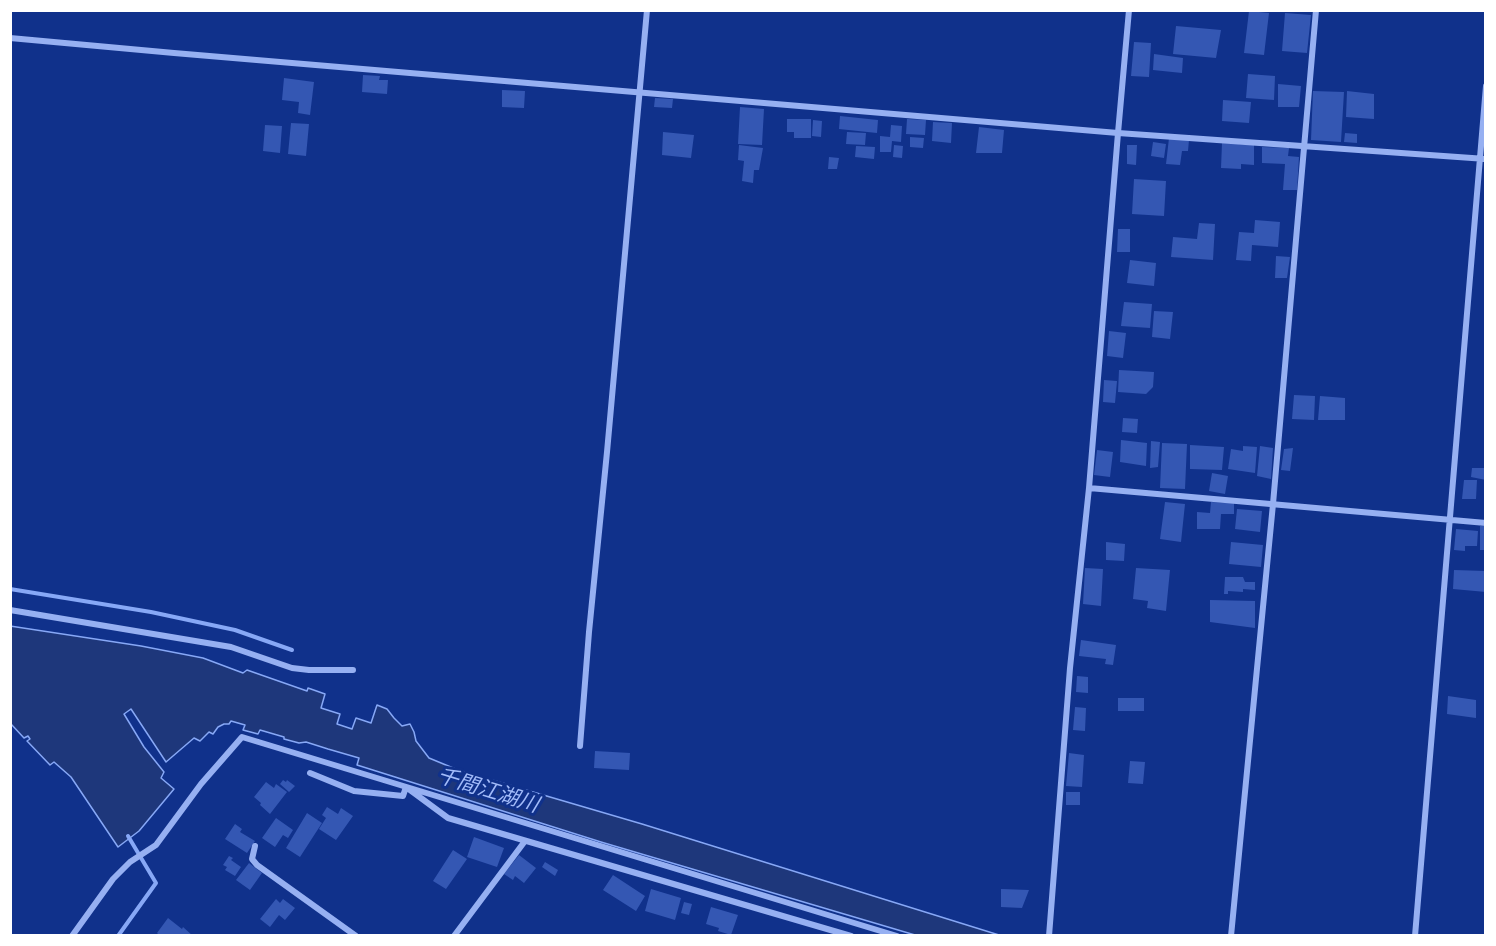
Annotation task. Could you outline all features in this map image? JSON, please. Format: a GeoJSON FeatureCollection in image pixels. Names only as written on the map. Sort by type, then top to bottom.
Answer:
{"type":"FeatureCollection","features":[{"type":"Feature","properties":{"kind":"street"},"geometry":{"type":"LineString","coordinates":[[580,746],[646,10]]}},
{"type":"Feature","properties":{"kind":"street"},"geometry":{"type":"LineString","coordinates":[[1049,936],[1070,668],[1089,488],[1129,10]]}},
{"type":"Feature","properties":{"kind":"street"},"geometry":{"type":"LineString","coordinates":[[1231,936],[1273,504],[1316,10]]}},
{"type":"Feature","properties":{"kind":"street"},"geometry":{"type":"LineString","coordinates":[[10,38],[1118,133],[1483,159]]}},
{"type":"Feature","properties":{"kind":"street"},"geometry":{"type":"LineString","coordinates":[[1414,936],[1483,159],[1485,86]]}},
{"type":"Feature","properties":{"kind":"street"},"geometry":{"type":"LineString","coordinates":[[1089,488],[1485,524]]}},
{"type":"Feature","properties":{"kind":"street"},"geometry":{"type":"LineString","coordinates":[[10,610],[231,647],[292,668],[353,670]]}},
{"type":"Feature","properties":{"kind":"street"},"geometry":{"type":"LineString","coordinates":[[72,936],[113,879],[130,862],[156,845],[201,784],[242,737],[897,936]]}},
{"type":"Feature","properties":{"kind":"street"},"geometry":{"type":"LineString","coordinates":[[310,773],[354,791],[403,796],[406,787]]}},
{"type":"Feature","properties":{"kind":"street"},"geometry":{"type":"LineString","coordinates":[[406,787],[448,818],[851,936]]}},
{"type":"Feature","properties":{"kind":"street"},"geometry":{"type":"LineString","coordinates":[[454,936],[525,841]]}},
{"type":"Feature","properties":{"kind":"street"},"geometry":{"type":"LineString","coordinates":[[255,846],[252,859],[257,865],[356,936]]}},
{"type":"Feature","properties":{"kind":"water","name":"千間江湖川"},"geometry":{"type":"Polygon","coordinates":[[[10,626],[203,658],[243,673],[247,670],[307,691],[308,688],[325,694],[321,708],[340,714],[337,724],[352,729],[356,718],[371,723],[377,705],[387,709],[402,726],[410,724],[416,741],[429,758],[458,770],[642,824],[999,935],[915,935],[601,842],[357,765],[359,758],[306,742],[299,743],[284,739],[284,737],[260,730],[258,734],[243,730],[245,725],[231,721],[229,724],[218,727],[213,734],[209,732],[200,741],[194,738],[166,762],[131,709],[124,714],[144,747],[164,772],[161,778],[174,789],[139,831],[118,847],[71,777],[54,762],[50,765],[27,741],[30,739],[28,736],[24,738],[11,724],[10,626]]]}},
{"type":"Feature","properties":{"kind":"building"},"geometry":{"type":"Polygon","coordinates":[[[1249,11],[1269,13],[1264,55],[1244,53],[1249,11]]]}},
{"type":"Feature","properties":{"kind":"building"},"geometry":{"type":"Polygon","coordinates":[[[1285,13],[1311,15],[1307,53],[1282,51],[1285,13]]]}},
{"type":"Feature","properties":{"kind":"building"},"geometry":{"type":"Polygon","coordinates":[[[1176,26],[1221,30],[1216,58],[1173,54],[1176,26]]]}},
{"type":"Feature","properties":{"kind":"building"},"geometry":{"type":"Polygon","coordinates":[[[1134,42],[1151,43],[1149,77],[1131,76],[1134,42]]]}},
{"type":"Feature","properties":{"kind":"building"},"geometry":{"type":"Polygon","coordinates":[[[1154,54],[1183,58],[1182,73],[1153,70],[1154,54]]]}},
{"type":"Feature","properties":{"kind":"building"},"geometry":{"type":"Polygon","coordinates":[[[1248,74],[1275,76],[1274,100],[1246,98],[1248,74]]]}},
{"type":"Feature","properties":{"kind":"building"},"geometry":{"type":"Polygon","coordinates":[[[363,75],[380,76],[379,80],[388,80],[387,94],[362,92],[363,75]]]}},
{"type":"Feature","properties":{"kind":"building"},"geometry":{"type":"Polygon","coordinates":[[[284,78],[314,82],[310,115],[298,113],[299,102],[282,100],[284,78]]]}},
{"type":"Feature","properties":{"kind":"building"},"geometry":{"type":"Polygon","coordinates":[[[1278,84],[1301,86],[1299,107],[1278,107],[1278,84]]]}},
{"type":"Feature","properties":{"kind":"building"},"geometry":{"type":"Polygon","coordinates":[[[502,90],[525,91],[524,108],[502,107],[502,90]]]}},
{"type":"Feature","properties":{"kind":"building"},"geometry":{"type":"Polygon","coordinates":[[[1313,91],[1344,92],[1341,142],[1311,140],[1313,91]]]}},
{"type":"Feature","properties":{"kind":"building"},"geometry":{"type":"Polygon","coordinates":[[[1347,91],[1374,94],[1374,119],[1346,117],[1347,91]]]}},
{"type":"Feature","properties":{"kind":"building"},"geometry":{"type":"Polygon","coordinates":[[[655,98],[673,99],[672,108],[654,107],[655,98]]]}},
{"type":"Feature","properties":{"kind":"building"},"geometry":{"type":"Polygon","coordinates":[[[1223,100],[1251,102],[1249,123],[1222,121],[1223,100]]]}},
{"type":"Feature","properties":{"kind":"building"},"geometry":{"type":"Polygon","coordinates":[[[740,107],[764,109],[762,145],[738,144],[740,107]]]}},
{"type":"Feature","properties":{"kind":"building"},"geometry":{"type":"Polygon","coordinates":[[[840,116],[878,120],[877,133],[839,129],[840,116]]]}},
{"type":"Feature","properties":{"kind":"building"},"geometry":{"type":"Polygon","coordinates":[[[787,119],[811,119],[811,138],[794,138],[794,132],[787,132],[787,119]]]}},
{"type":"Feature","properties":{"kind":"building"},"geometry":{"type":"Polygon","coordinates":[[[907,119],[926,120],[925,135],[906,134],[907,119]]]}},
{"type":"Feature","properties":{"kind":"building"},"geometry":{"type":"Polygon","coordinates":[[[813,120],[822,121],[821,137],[812,136],[813,120]]]}},
{"type":"Feature","properties":{"kind":"building"},"geometry":{"type":"Polygon","coordinates":[[[933,122],[952,123],[951,143],[932,141],[933,122]]]}},
{"type":"Feature","properties":{"kind":"building"},"geometry":{"type":"Polygon","coordinates":[[[291,123],[309,124],[306,156],[288,154],[291,123]]]}},
{"type":"Feature","properties":{"kind":"building"},"geometry":{"type":"Polygon","coordinates":[[[265,125],[282,126],[280,153],[263,151],[265,125]]]}},
{"type":"Feature","properties":{"kind":"building"},"geometry":{"type":"Polygon","coordinates":[[[891,125],[902,126],[901,142],[892,141],[891,152],[880,152],[880,136],[890,137],[891,125]]]}},
{"type":"Feature","properties":{"kind":"building"},"geometry":{"type":"Polygon","coordinates":[[[979,127],[1004,130],[1002,153],[976,153],[979,127]]]}},
{"type":"Feature","properties":{"kind":"building"},"geometry":{"type":"Polygon","coordinates":[[[663,132],[694,135],[691,158],[662,155],[663,132]]]}},
{"type":"Feature","properties":{"kind":"building"},"geometry":{"type":"Polygon","coordinates":[[[847,132],[866,133],[865,145],[846,144],[847,132]]]}},
{"type":"Feature","properties":{"kind":"building"},"geometry":{"type":"Polygon","coordinates":[[[1345,133],[1357,134],[1357,143],[1344,142],[1345,133]]]}},
{"type":"Feature","properties":{"kind":"building"},"geometry":{"type":"Polygon","coordinates":[[[910,137],[924,138],[923,148],[910,147],[910,137]]]}},
{"type":"Feature","properties":{"kind":"building"},"geometry":{"type":"Polygon","coordinates":[[[1169,138],[1189,140],[1188,151],[1182,151],[1180,165],[1166,164],[1169,138]]]}},
{"type":"Feature","properties":{"kind":"building"},"geometry":{"type":"Polygon","coordinates":[[[1153,142],[1166,144],[1164,158],[1151,156],[1153,142]]]}},
{"type":"Feature","properties":{"kind":"building"},"geometry":{"type":"Polygon","coordinates":[[[1222,143],[1254,145],[1254,165],[1241,164],[1241,169],[1221,168],[1222,143]]]}},
{"type":"Feature","properties":{"kind":"building"},"geometry":{"type":"Polygon","coordinates":[[[739,145],[763,148],[759,170],[754,170],[753,183],[742,181],[744,161],[738,160],[739,145]]]}},
{"type":"Feature","properties":{"kind":"building"},"geometry":{"type":"Polygon","coordinates":[[[894,145],[903,146],[902,158],[893,157],[894,145]]]}},
{"type":"Feature","properties":{"kind":"building"},"geometry":{"type":"Polygon","coordinates":[[[1127,145],[1137,145],[1136,165],[1127,164],[1127,145]]]}},
{"type":"Feature","properties":{"kind":"building"},"geometry":{"type":"Polygon","coordinates":[[[856,146],[875,147],[874,159],[855,157],[856,146]]]}},
{"type":"Feature","properties":{"kind":"building"},"geometry":{"type":"Polygon","coordinates":[[[1262,147],[1289,148],[1288,156],[1299,157],[1297,190],[1283,190],[1285,164],[1262,163],[1262,147]]]}},
{"type":"Feature","properties":{"kind":"building"},"geometry":{"type":"Polygon","coordinates":[[[829,157],[839,158],[837,169],[828,169],[829,157]]]}},
{"type":"Feature","properties":{"kind":"building"},"geometry":{"type":"Polygon","coordinates":[[[1134,179],[1166,181],[1164,216],[1132,214],[1134,179]]]}},
{"type":"Feature","properties":{"kind":"building"},"geometry":{"type":"Polygon","coordinates":[[[1255,220],[1280,222],[1278,247],[1252,245],[1251,261],[1236,260],[1239,232],[1254,233],[1255,220]]]}},
{"type":"Feature","properties":{"kind":"building"},"geometry":{"type":"Polygon","coordinates":[[[1199,223],[1215,224],[1213,260],[1171,257],[1173,237],[1197,239],[1199,223]]]}},
{"type":"Feature","properties":{"kind":"building"},"geometry":{"type":"Polygon","coordinates":[[[1118,229],[1130,229],[1130,252],[1117,252],[1118,229]]]}},
{"type":"Feature","properties":{"kind":"building"},"geometry":{"type":"Polygon","coordinates":[[[1276,256],[1290,257],[1287,278],[1275,278],[1276,256]]]}},
{"type":"Feature","properties":{"kind":"building"},"geometry":{"type":"Polygon","coordinates":[[[1130,260],[1156,263],[1154,286],[1127,283],[1130,260]]]}},
{"type":"Feature","properties":{"kind":"building"},"geometry":{"type":"Polygon","coordinates":[[[1124,302],[1152,304],[1150,328],[1121,326],[1124,302]]]}},
{"type":"Feature","properties":{"kind":"building"},"geometry":{"type":"Polygon","coordinates":[[[1154,311],[1173,312],[1170,339],[1152,337],[1154,311]]]}},
{"type":"Feature","properties":{"kind":"building"},"geometry":{"type":"Polygon","coordinates":[[[1109,331],[1126,333],[1123,358],[1107,356],[1109,331]]]}},
{"type":"Feature","properties":{"kind":"building"},"geometry":{"type":"Polygon","coordinates":[[[1119,370],[1154,372],[1153,387],[1146,394],[1118,392],[1119,370]]]}},
{"type":"Feature","properties":{"kind":"building"},"geometry":{"type":"Polygon","coordinates":[[[1104,380],[1117,381],[1115,403],[1103,402],[1104,380]]]}},
{"type":"Feature","properties":{"kind":"building"},"geometry":{"type":"Polygon","coordinates":[[[1294,395],[1315,396],[1314,420],[1292,419],[1294,395]]]}},
{"type":"Feature","properties":{"kind":"building"},"geometry":{"type":"Polygon","coordinates":[[[1320,396],[1345,398],[1345,420],[1318,420],[1320,396]]]}},
{"type":"Feature","properties":{"kind":"building"},"geometry":{"type":"Polygon","coordinates":[[[1123,418],[1138,419],[1137,433],[1122,432],[1123,418]]]}},
{"type":"Feature","properties":{"kind":"building"},"geometry":{"type":"Polygon","coordinates":[[[1121,440],[1147,443],[1146,466],[1120,462],[1121,440]]]}},
{"type":"Feature","properties":{"kind":"building"},"geometry":{"type":"Polygon","coordinates":[[[1151,441],[1160,442],[1158,467],[1150,468],[1151,441]]]}},
{"type":"Feature","properties":{"kind":"building"},"geometry":{"type":"Polygon","coordinates":[[[1162,443],[1187,444],[1185,489],[1160,488],[1162,443]]]}},
{"type":"Feature","properties":{"kind":"building"},"geometry":{"type":"Polygon","coordinates":[[[1190,445],[1224,447],[1222,470],[1190,469],[1190,445]]]}},
{"type":"Feature","properties":{"kind":"building"},"geometry":{"type":"Polygon","coordinates":[[[1243,446],[1257,447],[1255,473],[1228,469],[1231,449],[1243,451],[1243,446]]]}},
{"type":"Feature","properties":{"kind":"building"},"geometry":{"type":"Polygon","coordinates":[[[1260,446],[1273,448],[1271,479],[1257,476],[1260,446]]]}},
{"type":"Feature","properties":{"kind":"building"},"geometry":{"type":"Polygon","coordinates":[[[1293,448],[1290,471],[1281,470],[1284,449],[1293,448]]]}},
{"type":"Feature","properties":{"kind":"building"},"geometry":{"type":"Polygon","coordinates":[[[1097,450],[1113,452],[1110,477],[1094,475],[1097,450]]]}},
{"type":"Feature","properties":{"kind":"building"},"geometry":{"type":"Polygon","coordinates":[[[1472,468],[1486,468],[1486,480],[1471,477],[1472,468]]]}},
{"type":"Feature","properties":{"kind":"building"},"geometry":{"type":"Polygon","coordinates":[[[1212,473],[1228,476],[1225,494],[1209,491],[1212,473]]]}},
{"type":"Feature","properties":{"kind":"building"},"geometry":{"type":"Polygon","coordinates":[[[1464,480],[1477,480],[1476,499],[1462,499],[1464,480]]]}},
{"type":"Feature","properties":{"kind":"building"},"geometry":{"type":"Polygon","coordinates":[[[1165,502],[1185,504],[1181,542],[1160,539],[1165,502]]]}},
{"type":"Feature","properties":{"kind":"building"},"geometry":{"type":"Polygon","coordinates":[[[1211,502],[1234,503],[1234,514],[1221,514],[1220,529],[1197,529],[1197,512],[1210,513],[1211,502]]]}},
{"type":"Feature","properties":{"kind":"building"},"geometry":{"type":"Polygon","coordinates":[[[1237,509],[1262,511],[1260,532],[1235,529],[1237,509]]]}},
{"type":"Feature","properties":{"kind":"building"},"geometry":{"type":"Polygon","coordinates":[[[1480,526],[1486,526],[1486,550],[1480,550],[1480,526]]]}},
{"type":"Feature","properties":{"kind":"building"},"geometry":{"type":"Polygon","coordinates":[[[1456,529],[1478,531],[1477,546],[1465,546],[1465,551],[1454,550],[1456,529]]]}},
{"type":"Feature","properties":{"kind":"building"},"geometry":{"type":"Polygon","coordinates":[[[1106,542],[1125,544],[1124,561],[1106,560],[1106,542]]]}},
{"type":"Feature","properties":{"kind":"building"},"geometry":{"type":"Polygon","coordinates":[[[1231,542],[1263,545],[1261,567],[1229,564],[1231,542]]]}},
{"type":"Feature","properties":{"kind":"building"},"geometry":{"type":"Polygon","coordinates":[[[1085,568],[1103,569],[1101,606],[1083,604],[1085,568]]]}},
{"type":"Feature","properties":{"kind":"building"},"geometry":{"type":"Polygon","coordinates":[[[1136,568],[1170,570],[1166,611],[1147,608],[1148,601],[1133,599],[1136,568]]]}},
{"type":"Feature","properties":{"kind":"building"},"geometry":{"type":"Polygon","coordinates":[[[1454,570],[1486,571],[1486,592],[1453,589],[1454,570]]]}},
{"type":"Feature","properties":{"kind":"building"},"geometry":{"type":"Polygon","coordinates":[[[1225,577],[1243,577],[1245,582],[1255,582],[1255,590],[1243,589],[1243,592],[1228,591],[1228,594],[1224,594],[1225,577]]]}},
{"type":"Feature","properties":{"kind":"building"},"geometry":{"type":"Polygon","coordinates":[[[1210,600],[1255,601],[1255,628],[1210,622],[1210,600]]]}},
{"type":"Feature","properties":{"kind":"building"},"geometry":{"type":"Polygon","coordinates":[[[1081,640],[1116,645],[1113,665],[1105,664],[1106,659],[1079,656],[1081,640]]]}},
{"type":"Feature","properties":{"kind":"building"},"geometry":{"type":"Polygon","coordinates":[[[1077,676],[1088,677],[1088,693],[1076,692],[1077,676]]]}},
{"type":"Feature","properties":{"kind":"building"},"geometry":{"type":"Polygon","coordinates":[[[1448,696],[1476,700],[1476,718],[1447,714],[1448,696]]]}},
{"type":"Feature","properties":{"kind":"building"},"geometry":{"type":"Polygon","coordinates":[[[1118,698],[1144,698],[1144,711],[1118,711],[1118,698]]]}},
{"type":"Feature","properties":{"kind":"building"},"geometry":{"type":"Polygon","coordinates":[[[1075,707],[1086,708],[1085,731],[1073,730],[1075,707]]]}},
{"type":"Feature","properties":{"kind":"building"},"geometry":{"type":"Polygon","coordinates":[[[595,751],[630,753],[629,770],[594,768],[595,751]]]}},
{"type":"Feature","properties":{"kind":"building"},"geometry":{"type":"Polygon","coordinates":[[[1069,753],[1084,755],[1082,787],[1066,786],[1069,753]]]}},
{"type":"Feature","properties":{"kind":"building"},"geometry":{"type":"Polygon","coordinates":[[[1130,761],[1145,762],[1143,784],[1128,783],[1130,761]]]}},
{"type":"Feature","properties":{"kind":"building"},"geometry":{"type":"Polygon","coordinates":[[[283,780],[295,786],[289,792],[280,784],[283,780]]]}},
{"type":"Feature","properties":{"kind":"building"},"geometry":{"type":"Polygon","coordinates":[[[266,782],[274,788],[276,784],[287,792],[270,814],[254,797],[266,782]]]}},
{"type":"Feature","properties":{"kind":"building"},"geometry":{"type":"Polygon","coordinates":[[[1066,792],[1080,792],[1080,805],[1066,805],[1066,792]]]}},
{"type":"Feature","properties":{"kind":"building"},"geometry":{"type":"Polygon","coordinates":[[[327,807],[338,814],[341,808],[353,816],[336,840],[319,829],[326,818],[322,815],[327,807]]]}},
{"type":"Feature","properties":{"kind":"building"},"geometry":{"type":"Polygon","coordinates":[[[307,813],[322,823],[300,857],[286,848],[307,813]]]}},
{"type":"Feature","properties":{"kind":"building"},"geometry":{"type":"Polygon","coordinates":[[[276,818],[293,830],[288,838],[283,835],[275,847],[262,838],[276,818]]]}},
{"type":"Feature","properties":{"kind":"building"},"geometry":{"type":"Polygon","coordinates":[[[235,824],[242,829],[240,832],[255,841],[247,853],[225,839],[235,824]]]}},
{"type":"Feature","properties":{"kind":"building"},"geometry":{"type":"Polygon","coordinates":[[[474,837],[504,848],[497,867],[467,857],[474,837]]]}},
{"type":"Feature","properties":{"kind":"building"},"geometry":{"type":"Polygon","coordinates":[[[453,850],[467,859],[446,889],[433,881],[453,850]]]}},
{"type":"Feature","properties":{"kind":"building"},"geometry":{"type":"Polygon","coordinates":[[[519,855],[536,868],[524,883],[515,876],[513,880],[504,874],[519,855]]]}},
{"type":"Feature","properties":{"kind":"building"},"geometry":{"type":"Polygon","coordinates":[[[229,856],[241,867],[235,876],[225,870],[227,867],[223,865],[229,856]]]}},
{"type":"Feature","properties":{"kind":"building"},"geometry":{"type":"Polygon","coordinates":[[[545,862],[558,870],[555,876],[542,867],[545,862]]]}},
{"type":"Feature","properties":{"kind":"building"},"geometry":{"type":"Polygon","coordinates":[[[249,863],[262,873],[250,890],[236,880],[249,863]]]}},
{"type":"Feature","properties":{"kind":"building"},"geometry":{"type":"Polygon","coordinates":[[[613,875],[645,896],[636,911],[603,890],[613,875]]]}},
{"type":"Feature","properties":{"kind":"building"},"geometry":{"type":"Polygon","coordinates":[[[651,889],[681,898],[675,920],[645,911],[651,889]]]}},
{"type":"Feature","properties":{"kind":"building"},"geometry":{"type":"Polygon","coordinates":[[[1001,889],[1029,890],[1022,908],[1001,907],[1001,889]]]}},
{"type":"Feature","properties":{"kind":"building"},"geometry":{"type":"Polygon","coordinates":[[[276,899],[280,903],[283,899],[295,908],[285,920],[279,915],[270,927],[260,919],[276,899]]]}},
{"type":"Feature","properties":{"kind":"building"},"geometry":{"type":"Polygon","coordinates":[[[684,902],[692,904],[689,915],[681,913],[684,902]]]}},
{"type":"Feature","properties":{"kind":"building"},"geometry":{"type":"Polygon","coordinates":[[[711,907],[738,915],[731,935],[706,924],[711,907]]]}},
{"type":"Feature","properties":{"kind":"building"},"geometry":{"type":"Polygon","coordinates":[[[168,918],[193,936],[160,936],[157,933],[168,918]]]}},
{"type":"Feature","properties":{"kind":"waterway"},"geometry":{"type":"LineString","coordinates":[[10,589],[151,612],[235,630],[292,650]]}},
{"type":"Feature","properties":{"kind":"waterway"},"geometry":{"type":"LineString","coordinates":[[118,936],[156,883],[128,836]]}}]}
